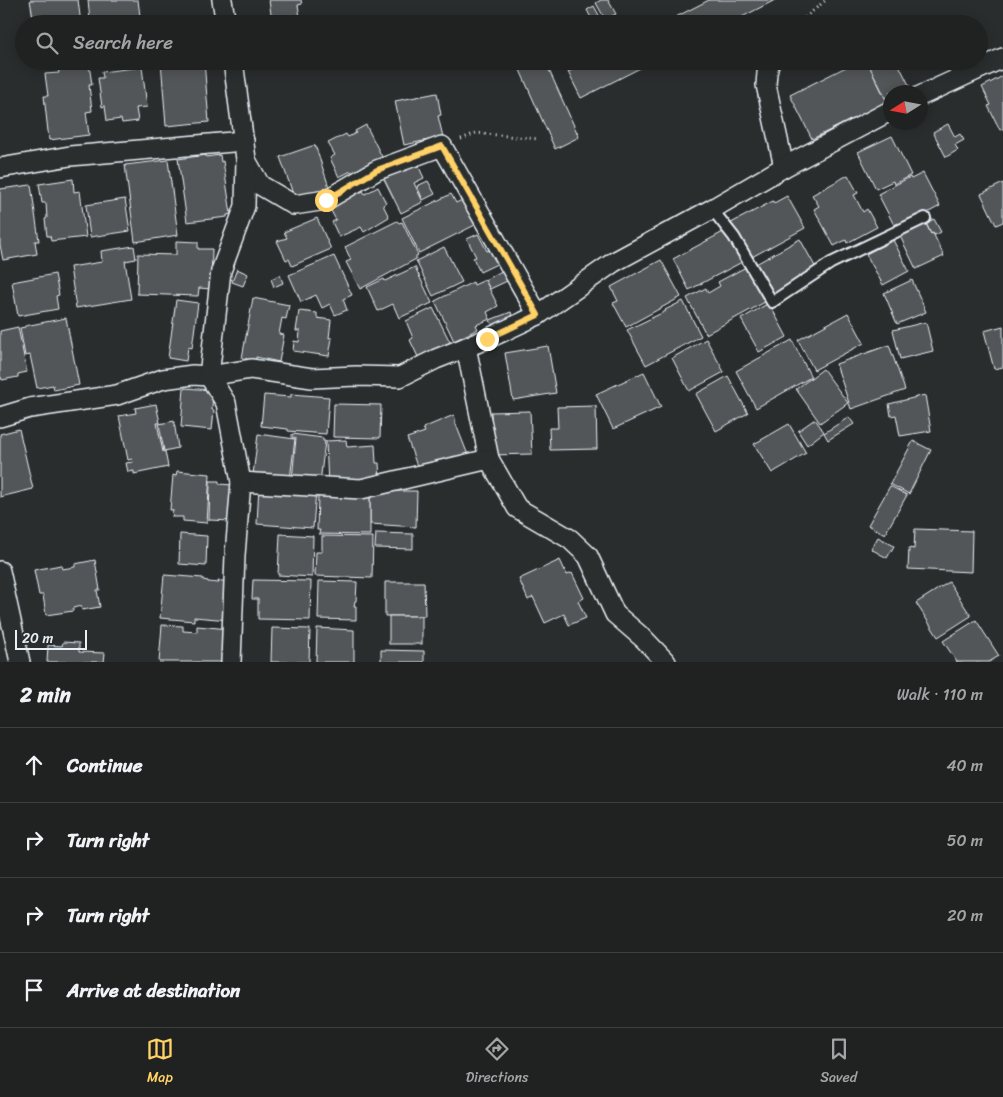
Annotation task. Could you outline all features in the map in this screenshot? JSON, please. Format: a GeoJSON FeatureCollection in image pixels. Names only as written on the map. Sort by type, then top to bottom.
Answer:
{"type":"FeatureCollection","features":[{"type":"Feature","properties":{"kind":"street"},"geometry":{"type":"LineString","coordinates":[[222,0],[224,15]]}},
{"type":"Feature","properties":{"kind":"street"},"geometry":{"type":"LineString","coordinates":[[988,65],[1003,58]]}},
{"type":"Feature","properties":{"kind":"street"},"geometry":{"type":"LineString","coordinates":[[231,662],[240,482],[226,403],[209,376],[221,271],[246,206],[245,150],[234,70]]}},
{"type":"Feature","properties":{"kind":"street"},"geometry":{"type":"LineString","coordinates":[[768,70],[766,85],[784,167]]}},
{"type":"Feature","properties":{"kind":"street"},"geometry":{"type":"LineString","coordinates":[[928,92],[977,70]]}},
{"type":"Feature","properties":{"kind":"street"},"geometry":{"type":"LineString","coordinates":[[0,417],[30,408],[117,395],[163,379],[193,375],[209,376],[251,369],[312,378],[400,377],[436,359],[466,348],[538,315],[614,262],[712,209],[784,167],[883,115]]}},
{"type":"Feature","properties":{"kind":"street"},"geometry":{"type":"LineString","coordinates":[[245,150],[260,185],[294,205],[326,200],[377,170],[442,146],[538,315]]}},
{"type":"Feature","properties":{"kind":"street"},"geometry":{"type":"LineString","coordinates":[[0,168],[70,156],[245,150]]}},
{"type":"Feature","properties":{"kind":"street"},"geometry":{"type":"LineString","coordinates":[[466,348],[489,459],[517,508],[570,538],[588,556],[615,614],[666,662]]}},
{"type":"Feature","properties":{"kind":"street"},"geometry":{"type":"LineString","coordinates":[[240,482],[361,489],[489,459]]}},
{"type":"Feature","properties":{"kind":"street"},"geometry":{"type":"LineString","coordinates":[[0,571],[20,662]]}},
{"type":"Feature","properties":{"kind":"lane"},"geometry":{"type":"LineString","coordinates":[[712,209],[734,237],[772,302],[831,263],[925,218]]}},
{"type":"Feature","properties":{"kind":"path"},"geometry":{"type":"LineString","coordinates":[[807,15],[826,0]]}},
{"type":"Feature","properties":{"kind":"path"},"geometry":{"type":"LineString","coordinates":[[442,146],[476,133],[539,139]]}},
{"type":"Feature","properties":{"kind":"building"},"geometry":{"type":"Polygon","coordinates":[[[30,0],[78,0],[80,15],[32,15],[30,0]]]}},
{"type":"Feature","properties":{"kind":"building"},"geometry":{"type":"Polygon","coordinates":[[[88,0],[138,0],[140,15],[90,15],[88,0]]]}},
{"type":"Feature","properties":{"kind":"building"},"geometry":{"type":"Polygon","coordinates":[[[269,0],[301,0],[302,4],[298,5],[300,15],[271,15],[269,0]]]}},
{"type":"Feature","properties":{"kind":"building"},"geometry":{"type":"Polygon","coordinates":[[[601,0],[608,0],[616,14],[603,15],[596,3],[601,0]]]}},
{"type":"Feature","properties":{"kind":"building"},"geometry":{"type":"Polygon","coordinates":[[[709,0],[775,0],[746,15],[680,15],[709,0]]]}},
{"type":"Feature","properties":{"kind":"building"},"geometry":{"type":"Polygon","coordinates":[[[594,6],[599,15],[590,15],[587,10],[594,6]]]}},
{"type":"Feature","properties":{"kind":"building"},"geometry":{"type":"Polygon","coordinates":[[[58,70],[90,70],[92,85],[89,85],[92,111],[86,112],[89,135],[49,140],[44,96],[48,96],[45,74],[59,73],[58,70]]]}},
{"type":"Feature","properties":{"kind":"building"},"geometry":{"type":"Polygon","coordinates":[[[142,70],[147,107],[136,108],[138,121],[122,123],[121,119],[107,121],[105,106],[102,107],[98,78],[103,78],[102,72],[142,70]]]}},
{"type":"Feature","properties":{"kind":"building"},"geometry":{"type":"Polygon","coordinates":[[[162,70],[205,70],[209,122],[166,126],[162,70]]]}},
{"type":"Feature","properties":{"kind":"building"},"geometry":{"type":"Polygon","coordinates":[[[520,70],[549,70],[579,137],[555,149],[520,70]]]}},
{"type":"Feature","properties":{"kind":"building"},"geometry":{"type":"Polygon","coordinates":[[[572,70],[636,70],[581,98],[568,72],[572,70]]]}},
{"type":"Feature","properties":{"kind":"building"},"geometry":{"type":"Polygon","coordinates":[[[840,70],[871,70],[883,94],[883,104],[812,139],[790,95],[840,70]]]}},
{"type":"Feature","properties":{"kind":"building"},"geometry":{"type":"Polygon","coordinates":[[[872,70],[902,70],[909,85],[883,85],[883,93],[872,70]]]}},
{"type":"Feature","properties":{"kind":"building"},"geometry":{"type":"Polygon","coordinates":[[[1003,76],[1003,129],[1000,130],[988,106],[991,105],[982,87],[1003,76]]]}},
{"type":"Feature","properties":{"kind":"building"},"geometry":{"type":"Polygon","coordinates":[[[437,93],[441,115],[438,116],[443,137],[404,145],[395,101],[437,93]]]}},
{"type":"Feature","properties":{"kind":"building"},"geometry":{"type":"Polygon","coordinates":[[[948,124],[955,137],[960,134],[964,140],[955,145],[958,150],[946,157],[933,132],[948,124]]]}},
{"type":"Feature","properties":{"kind":"building"},"geometry":{"type":"Polygon","coordinates":[[[366,125],[383,159],[353,174],[351,171],[339,177],[330,158],[335,155],[328,143],[346,134],[348,137],[366,125]]]}},
{"type":"Feature","properties":{"kind":"building"},"geometry":{"type":"Polygon","coordinates":[[[892,136],[911,175],[894,184],[893,181],[876,189],[858,152],[892,136]]]}},
{"type":"Feature","properties":{"kind":"building"},"geometry":{"type":"Polygon","coordinates":[[[315,145],[330,194],[322,197],[319,191],[295,199],[280,157],[315,145]]]}},
{"type":"Feature","properties":{"kind":"building"},"geometry":{"type":"Polygon","coordinates":[[[206,155],[206,157],[220,155],[221,162],[223,161],[231,214],[227,215],[227,217],[187,222],[178,159],[206,155]]]}},
{"type":"Feature","properties":{"kind":"building"},"geometry":{"type":"Polygon","coordinates":[[[168,160],[178,235],[135,242],[125,165],[168,160]]]}},
{"type":"Feature","properties":{"kind":"building"},"geometry":{"type":"Polygon","coordinates":[[[417,163],[424,178],[414,183],[423,202],[401,213],[384,179],[417,163]]]}},
{"type":"Feature","properties":{"kind":"building"},"geometry":{"type":"Polygon","coordinates":[[[923,173],[940,206],[900,228],[898,223],[894,225],[878,194],[910,177],[911,179],[923,173]]]}},
{"type":"Feature","properties":{"kind":"building"},"geometry":{"type":"Polygon","coordinates":[[[848,175],[858,193],[854,195],[863,212],[867,209],[877,227],[847,243],[846,240],[834,246],[814,209],[819,206],[812,195],[848,175]]]}},
{"type":"Feature","properties":{"kind":"building"},"geometry":{"type":"Polygon","coordinates":[[[73,179],[74,192],[80,191],[86,237],[51,241],[50,236],[47,236],[46,203],[42,203],[39,184],[73,179]]]}},
{"type":"Feature","properties":{"kind":"building"},"geometry":{"type":"Polygon","coordinates":[[[428,181],[435,194],[423,200],[417,186],[428,181]]]}},
{"type":"Feature","properties":{"kind":"building"},"geometry":{"type":"Polygon","coordinates":[[[1003,183],[1003,222],[996,225],[981,194],[1003,183]]]}},
{"type":"Feature","properties":{"kind":"building"},"geometry":{"type":"Polygon","coordinates":[[[31,185],[39,241],[35,241],[37,254],[3,260],[0,245],[0,189],[31,185]]]}},
{"type":"Feature","properties":{"kind":"building"},"geometry":{"type":"Polygon","coordinates":[[[378,187],[386,203],[383,205],[389,217],[364,232],[361,227],[339,237],[332,222],[336,220],[329,207],[363,191],[365,194],[378,187]]]}},
{"type":"Feature","properties":{"kind":"building"},"geometry":{"type":"Polygon","coordinates":[[[451,194],[456,203],[462,200],[475,225],[419,253],[402,218],[451,194]]]}},
{"type":"Feature","properties":{"kind":"building"},"geometry":{"type":"Polygon","coordinates":[[[787,196],[805,228],[750,258],[731,223],[773,201],[774,203],[787,196]]]}},
{"type":"Feature","properties":{"kind":"building"},"geometry":{"type":"Polygon","coordinates":[[[125,199],[130,231],[90,237],[86,205],[125,199]]]}},
{"type":"Feature","properties":{"kind":"building"},"geometry":{"type":"Polygon","coordinates":[[[317,218],[331,249],[292,266],[289,259],[286,260],[277,241],[287,238],[284,232],[317,218]]]}},
{"type":"Feature","properties":{"kind":"building"},"geometry":{"type":"Polygon","coordinates":[[[934,219],[941,232],[935,235],[931,234],[926,223],[934,219]]]}},
{"type":"Feature","properties":{"kind":"building"},"geometry":{"type":"Polygon","coordinates":[[[397,221],[399,223],[402,222],[418,255],[416,259],[360,289],[346,262],[351,260],[345,247],[397,221]]]}},
{"type":"Feature","properties":{"kind":"building"},"geometry":{"type":"Polygon","coordinates":[[[925,222],[931,234],[933,233],[944,256],[916,269],[899,234],[925,222]]]}},
{"type":"Feature","properties":{"kind":"building"},"geometry":{"type":"Polygon","coordinates":[[[725,231],[742,262],[689,290],[673,259],[725,231]]]}},
{"type":"Feature","properties":{"kind":"building"},"geometry":{"type":"Polygon","coordinates":[[[478,234],[487,251],[494,248],[501,262],[480,272],[473,258],[476,257],[467,239],[478,234]]]}},
{"type":"Feature","properties":{"kind":"building"},"geometry":{"type":"Polygon","coordinates":[[[800,239],[817,270],[773,296],[756,264],[800,239]]]}},
{"type":"Feature","properties":{"kind":"building"},"geometry":{"type":"Polygon","coordinates":[[[893,240],[909,271],[883,285],[866,254],[893,240]]]}},
{"type":"Feature","properties":{"kind":"building"},"geometry":{"type":"Polygon","coordinates":[[[176,241],[198,242],[198,249],[212,249],[211,289],[199,288],[198,296],[137,294],[138,254],[176,255],[176,241]]]}},
{"type":"Feature","properties":{"kind":"building"},"geometry":{"type":"Polygon","coordinates":[[[134,246],[136,259],[125,261],[131,299],[76,308],[70,267],[102,262],[101,251],[134,246]]]}},
{"type":"Feature","properties":{"kind":"building"},"geometry":{"type":"Polygon","coordinates":[[[444,247],[462,282],[433,296],[416,261],[444,247]]]}},
{"type":"Feature","properties":{"kind":"building"},"geometry":{"type":"Polygon","coordinates":[[[334,256],[352,295],[343,299],[347,310],[335,315],[330,304],[322,308],[316,295],[301,302],[289,275],[334,256]]]}},
{"type":"Feature","properties":{"kind":"building"},"geometry":{"type":"Polygon","coordinates":[[[661,260],[681,297],[626,327],[613,303],[618,301],[611,287],[661,260]]]}},
{"type":"Feature","properties":{"kind":"building"},"geometry":{"type":"Polygon","coordinates":[[[415,267],[432,303],[399,318],[393,304],[378,311],[367,287],[415,267]]]}},
{"type":"Feature","properties":{"kind":"building"},"geometry":{"type":"Polygon","coordinates":[[[746,267],[765,302],[706,334],[687,298],[706,288],[708,293],[720,286],[718,282],[746,267]]]}},
{"type":"Feature","properties":{"kind":"building"},"geometry":{"type":"Polygon","coordinates":[[[237,269],[248,274],[243,286],[232,282],[237,269]]]}},
{"type":"Feature","properties":{"kind":"building"},"geometry":{"type":"Polygon","coordinates":[[[502,271],[507,281],[490,289],[485,280],[502,271]]]}},
{"type":"Feature","properties":{"kind":"building"},"geometry":{"type":"Polygon","coordinates":[[[55,274],[59,295],[56,296],[58,309],[18,316],[12,282],[55,274]]]}},
{"type":"Feature","properties":{"kind":"building"},"geometry":{"type":"Polygon","coordinates":[[[280,275],[283,283],[274,287],[271,279],[280,275]]]}},
{"type":"Feature","properties":{"kind":"building"},"geometry":{"type":"Polygon","coordinates":[[[485,280],[498,306],[487,312],[490,319],[476,325],[478,329],[454,341],[435,301],[473,282],[474,285],[485,280]]]}},
{"type":"Feature","properties":{"kind":"building"},"geometry":{"type":"Polygon","coordinates":[[[912,280],[926,312],[897,324],[884,293],[912,280]]]}},
{"type":"Feature","properties":{"kind":"building"},"geometry":{"type":"Polygon","coordinates":[[[253,298],[289,305],[286,319],[282,318],[279,334],[284,335],[279,362],[256,357],[256,361],[242,358],[253,298]]]}},
{"type":"Feature","properties":{"kind":"building"},"geometry":{"type":"Polygon","coordinates":[[[176,300],[198,303],[192,348],[188,347],[186,361],[168,358],[176,300]]]}},
{"type":"Feature","properties":{"kind":"building"},"geometry":{"type":"Polygon","coordinates":[[[683,301],[701,336],[646,365],[627,330],[683,301]]]}},
{"type":"Feature","properties":{"kind":"building"},"geometry":{"type":"Polygon","coordinates":[[[769,303],[787,337],[759,352],[741,319],[769,303]]]}},
{"type":"Feature","properties":{"kind":"building"},"geometry":{"type":"Polygon","coordinates":[[[433,308],[451,344],[419,359],[410,340],[413,338],[406,321],[433,308]]]}},
{"type":"Feature","properties":{"kind":"building"},"geometry":{"type":"Polygon","coordinates":[[[299,311],[317,313],[317,318],[331,320],[329,338],[332,338],[329,356],[293,351],[294,341],[299,342],[300,331],[296,331],[299,311]]]}},
{"type":"Feature","properties":{"kind":"building"},"geometry":{"type":"Polygon","coordinates":[[[511,312],[514,322],[494,330],[490,320],[511,312]]]}},
{"type":"Feature","properties":{"kind":"building"},"geometry":{"type":"Polygon","coordinates":[[[848,313],[864,343],[814,370],[798,340],[848,313]]]}},
{"type":"Feature","properties":{"kind":"building"},"geometry":{"type":"Polygon","coordinates":[[[66,318],[79,385],[54,390],[53,385],[37,388],[30,355],[25,356],[20,328],[66,318]]]}},
{"type":"Feature","properties":{"kind":"building"},"geometry":{"type":"Polygon","coordinates":[[[926,322],[933,351],[900,359],[893,330],[926,322]]]}},
{"type":"Feature","properties":{"kind":"building"},"geometry":{"type":"Polygon","coordinates":[[[1003,326],[1003,367],[994,369],[984,331],[1003,326]]]}},
{"type":"Feature","properties":{"kind":"building"},"geometry":{"type":"Polygon","coordinates":[[[18,327],[27,372],[18,374],[18,377],[2,380],[0,378],[0,331],[18,327]]]}},
{"type":"Feature","properties":{"kind":"building"},"geometry":{"type":"Polygon","coordinates":[[[706,339],[724,372],[689,391],[672,358],[706,339]]]}},
{"type":"Feature","properties":{"kind":"building"},"geometry":{"type":"Polygon","coordinates":[[[792,340],[811,377],[756,408],[736,371],[792,340]]]}},
{"type":"Feature","properties":{"kind":"building"},"geometry":{"type":"Polygon","coordinates":[[[889,345],[905,390],[851,409],[836,364],[889,345]]]}},
{"type":"Feature","properties":{"kind":"building"},"geometry":{"type":"Polygon","coordinates":[[[548,346],[556,393],[513,400],[505,353],[548,346]]]}},
{"type":"Feature","properties":{"kind":"building"},"geometry":{"type":"Polygon","coordinates":[[[823,369],[848,403],[820,423],[796,389],[823,369]]]}},
{"type":"Feature","properties":{"kind":"building"},"geometry":{"type":"Polygon","coordinates":[[[644,372],[661,407],[613,429],[596,394],[644,372]]]}},
{"type":"Feature","properties":{"kind":"building"},"geometry":{"type":"Polygon","coordinates":[[[728,376],[748,413],[716,431],[696,394],[728,376]]]}},
{"type":"Feature","properties":{"kind":"building"},"geometry":{"type":"Polygon","coordinates":[[[184,388],[213,390],[212,430],[181,427],[184,388]]]}},
{"type":"Feature","properties":{"kind":"building"},"geometry":{"type":"Polygon","coordinates":[[[291,394],[329,397],[326,434],[288,431],[288,429],[261,426],[264,395],[291,397],[291,394]]]}},
{"type":"Feature","properties":{"kind":"building"},"geometry":{"type":"Polygon","coordinates":[[[925,395],[931,431],[900,436],[896,415],[891,416],[889,404],[925,395]]]}},
{"type":"Feature","properties":{"kind":"building"},"geometry":{"type":"Polygon","coordinates":[[[156,404],[160,423],[157,423],[168,467],[134,474],[134,471],[128,472],[126,463],[133,462],[132,459],[128,460],[119,416],[136,413],[135,408],[156,404]]]}},
{"type":"Feature","properties":{"kind":"building"},"geometry":{"type":"Polygon","coordinates":[[[334,404],[381,405],[380,438],[333,437],[334,404]]]}},
{"type":"Feature","properties":{"kind":"building"},"geometry":{"type":"Polygon","coordinates":[[[596,406],[597,449],[550,450],[549,428],[558,428],[557,407],[596,406]]]}},
{"type":"Feature","properties":{"kind":"building"},"geometry":{"type":"Polygon","coordinates":[[[530,411],[532,454],[492,455],[491,412],[530,411]]]}},
{"type":"Feature","properties":{"kind":"building"},"geometry":{"type":"Polygon","coordinates":[[[454,415],[468,455],[456,459],[455,456],[418,469],[407,438],[425,432],[423,428],[454,415]]]}},
{"type":"Feature","properties":{"kind":"building"},"geometry":{"type":"Polygon","coordinates":[[[849,417],[854,424],[828,440],[824,433],[849,417]]]}},
{"type":"Feature","properties":{"kind":"building"},"geometry":{"type":"Polygon","coordinates":[[[815,419],[824,432],[807,445],[798,431],[815,419]]]}},
{"type":"Feature","properties":{"kind":"building"},"geometry":{"type":"Polygon","coordinates":[[[174,421],[178,448],[164,451],[159,424],[174,421]]]}},
{"type":"Feature","properties":{"kind":"building"},"geometry":{"type":"Polygon","coordinates":[[[789,424],[806,453],[772,473],[754,444],[789,424]]]}},
{"type":"Feature","properties":{"kind":"building"},"geometry":{"type":"Polygon","coordinates":[[[19,429],[33,489],[0,497],[0,434],[19,429]]]}},
{"type":"Feature","properties":{"kind":"building"},"geometry":{"type":"Polygon","coordinates":[[[258,434],[295,439],[290,479],[253,475],[258,434]]]}},
{"type":"Feature","properties":{"kind":"building"},"geometry":{"type":"Polygon","coordinates":[[[292,434],[323,438],[323,441],[325,441],[320,483],[292,480],[296,438],[292,438],[292,434]]]}},
{"type":"Feature","properties":{"kind":"building"},"geometry":{"type":"Polygon","coordinates":[[[346,440],[347,447],[375,445],[376,463],[379,463],[380,482],[328,485],[326,441],[346,440]]]}},
{"type":"Feature","properties":{"kind":"building"},"geometry":{"type":"Polygon","coordinates":[[[913,441],[931,450],[909,494],[890,484],[913,441]]]}},
{"type":"Feature","properties":{"kind":"building"},"geometry":{"type":"Polygon","coordinates":[[[177,471],[210,474],[207,523],[183,521],[183,517],[172,517],[173,510],[170,510],[173,475],[176,476],[177,471]]]}},
{"type":"Feature","properties":{"kind":"building"},"geometry":{"type":"Polygon","coordinates":[[[210,481],[219,481],[219,484],[233,485],[232,521],[209,520],[210,481]]]}},
{"type":"Feature","properties":{"kind":"building"},"geometry":{"type":"Polygon","coordinates":[[[259,485],[316,490],[313,528],[257,524],[259,485]]]}},
{"type":"Feature","properties":{"kind":"building"},"geometry":{"type":"Polygon","coordinates":[[[890,486],[907,495],[885,534],[868,525],[890,486]]]}},
{"type":"Feature","properties":{"kind":"building"},"geometry":{"type":"Polygon","coordinates":[[[370,491],[417,491],[416,527],[370,524],[370,491]]]}},
{"type":"Feature","properties":{"kind":"building"},"geometry":{"type":"Polygon","coordinates":[[[370,494],[370,535],[319,534],[320,530],[317,530],[318,495],[370,494]]]}},
{"type":"Feature","properties":{"kind":"building"},"geometry":{"type":"Polygon","coordinates":[[[915,529],[972,531],[971,572],[908,569],[909,548],[914,549],[915,529]]]}},
{"type":"Feature","properties":{"kind":"building"},"geometry":{"type":"Polygon","coordinates":[[[376,533],[413,534],[413,549],[375,548],[376,533]]]}},
{"type":"Feature","properties":{"kind":"building"},"geometry":{"type":"Polygon","coordinates":[[[180,534],[207,536],[206,566],[179,564],[180,534]]]}},
{"type":"Feature","properties":{"kind":"building"},"geometry":{"type":"Polygon","coordinates":[[[280,534],[313,536],[312,577],[278,575],[280,534]]]}},
{"type":"Feature","properties":{"kind":"building"},"geometry":{"type":"Polygon","coordinates":[[[322,536],[373,537],[372,578],[315,576],[316,552],[322,552],[322,536]]]}},
{"type":"Feature","properties":{"kind":"building"},"geometry":{"type":"Polygon","coordinates":[[[878,537],[894,546],[887,558],[871,549],[878,537]]]}},
{"type":"Feature","properties":{"kind":"building"},"geometry":{"type":"Polygon","coordinates":[[[95,560],[100,590],[97,590],[100,607],[82,610],[81,606],[73,608],[73,611],[46,615],[43,595],[39,595],[34,570],[61,565],[62,569],[75,567],[75,564],[95,560]]]}},
{"type":"Feature","properties":{"kind":"building"},"geometry":{"type":"Polygon","coordinates":[[[560,560],[567,575],[572,573],[584,598],[578,601],[586,618],[569,625],[564,614],[545,623],[533,597],[528,600],[519,579],[560,560]]]}},
{"type":"Feature","properties":{"kind":"building"},"geometry":{"type":"Polygon","coordinates":[[[164,575],[203,578],[203,580],[208,582],[219,583],[218,581],[228,581],[224,603],[230,603],[229,620],[194,617],[194,621],[160,618],[164,575]]]}},
{"type":"Feature","properties":{"kind":"building"},"geometry":{"type":"Polygon","coordinates":[[[253,580],[311,581],[310,620],[258,619],[258,599],[252,599],[253,580]]]}},
{"type":"Feature","properties":{"kind":"building"},"geometry":{"type":"Polygon","coordinates":[[[319,581],[357,582],[354,606],[356,606],[356,620],[318,619],[319,581]]]}},
{"type":"Feature","properties":{"kind":"building"},"geometry":{"type":"Polygon","coordinates":[[[385,582],[424,582],[425,616],[385,616],[385,582]]]}},
{"type":"Feature","properties":{"kind":"building"},"geometry":{"type":"Polygon","coordinates":[[[949,582],[971,616],[938,637],[916,603],[949,582]]]}},
{"type":"Feature","properties":{"kind":"building"},"geometry":{"type":"Polygon","coordinates":[[[389,616],[422,616],[422,644],[389,644],[389,616]]]}},
{"type":"Feature","properties":{"kind":"building"},"geometry":{"type":"Polygon","coordinates":[[[976,620],[999,656],[989,662],[957,662],[943,641],[976,620]]]}},
{"type":"Feature","properties":{"kind":"building"},"geometry":{"type":"Polygon","coordinates":[[[162,625],[183,626],[183,631],[197,632],[197,626],[229,629],[227,662],[159,662],[162,625]]]}},
{"type":"Feature","properties":{"kind":"building"},"geometry":{"type":"Polygon","coordinates":[[[272,628],[310,629],[309,662],[271,662],[272,628]]]}},
{"type":"Feature","properties":{"kind":"building"},"geometry":{"type":"Polygon","coordinates":[[[317,628],[354,630],[354,662],[316,662],[317,628]]]}},
{"type":"Feature","properties":{"kind":"building"},"geometry":{"type":"Polygon","coordinates":[[[63,642],[79,643],[79,652],[105,653],[104,662],[47,662],[48,645],[62,646],[63,642]]]}},
{"type":"Feature","properties":{"kind":"building"},"geometry":{"type":"Polygon","coordinates":[[[381,650],[424,651],[424,662],[381,662],[381,650]]]}},
{"type":"Feature","properties":{"kind":"route"},"geometry":{"type":"LineString","coordinates":[[326,200],[377,170],[442,146],[538,315],[487,339]]}}]}
